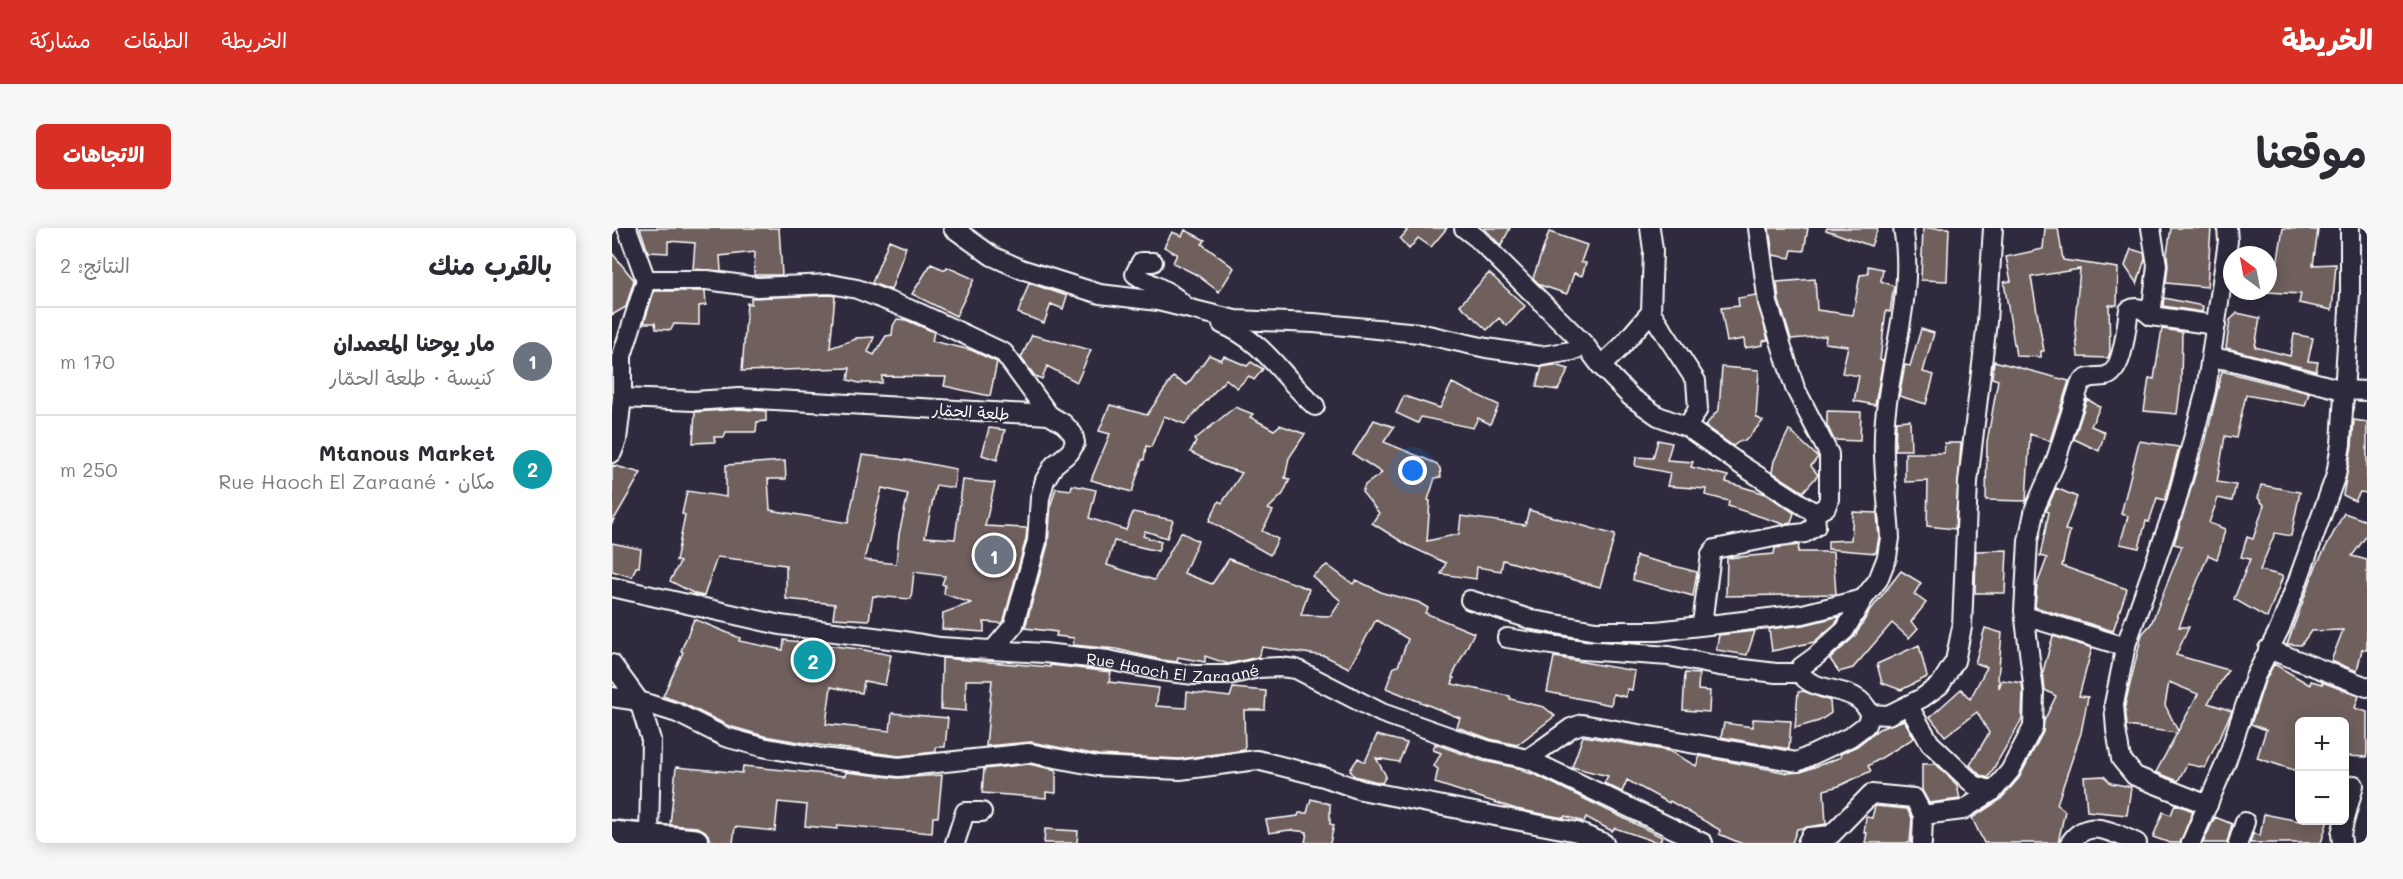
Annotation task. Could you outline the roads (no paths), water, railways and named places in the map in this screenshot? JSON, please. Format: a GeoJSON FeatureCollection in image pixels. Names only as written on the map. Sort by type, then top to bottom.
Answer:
{"type":"FeatureCollection","features":[{"type":"Feature","properties":{"kind":"highway"},"geometry":{"type":"LineString","coordinates":[[612,835],[695,843]]}},
{"type":"Feature","properties":{"kind":"street"},"geometry":{"type":"LineString","coordinates":[[612,453],[617,440],[622,398],[622,356],[646,280],[627,228]]}},
{"type":"Feature","properties":{"kind":"street"},"geometry":{"type":"LineString","coordinates":[[953,228],[992,256],[1022,269],[1100,294],[1158,301],[1235,320],[1314,323],[1419,333],[1486,348],[1541,356],[1572,351],[1585,345]]}},
{"type":"Feature","properties":{"kind":"street"},"geometry":{"type":"LineString","coordinates":[[1650,228],[1653,250],[1651,312],[1696,381],[1698,410],[1687,427]]}},
{"type":"Feature","properties":{"kind":"street"},"geometry":{"type":"LineString","coordinates":[[1758,228],[1768,303],[1795,388],[1829,454],[1829,499],[1826,507],[1815,513]]}},
{"type":"Feature","properties":{"kind":"street"},"geometry":{"type":"LineString","coordinates":[[1528,759],[1571,728],[1582,724],[1797,762],[1850,736],[1866,725],[1870,714],[1867,706],[1855,696],[1804,679],[1800,673],[1801,667],[1845,630],[1863,599],[1878,580],[1887,557],[1890,538],[1884,421],[1907,284],[1907,253],[1903,228]]}},
{"type":"Feature","properties":{"kind":"street"},"geometry":{"type":"LineString","coordinates":[[1870,714],[1888,715],[1940,685],[1954,661],[1962,627],[1968,482],[1987,322],[1993,228]]}},
{"type":"Feature","properties":{"kind":"street"},"geometry":{"type":"LineString","coordinates":[[2151,228],[2157,265],[2151,316]]}},
{"type":"Feature","properties":{"kind":"street"},"geometry":{"type":"LineString","coordinates":[[2208,805],[2134,776],[2121,759],[2114,704],[2126,647],[2176,503],[2206,390],[2228,241],[2227,228]]}},
{"type":"Feature","properties":{"kind":"street"},"geometry":{"type":"LineString","coordinates":[[2191,843],[2226,762],[2255,676],[2280,628],[2336,475],[2341,444],[2350,293],[2350,228]]}},
{"type":"Feature","properties":{"kind":"street"},"geometry":{"type":"LineString","coordinates":[[1475,231],[1585,345],[1601,366],[1631,397],[1658,416],[1687,427],[1815,513]]}},
{"type":"Feature","properties":{"kind":"street"},"geometry":{"type":"LineString","coordinates":[[1153,262],[1141,262],[1135,274],[1146,282],[1171,292],[1187,308]]}},
{"type":"Feature","properties":{"kind":"street"},"geometry":{"type":"LineString","coordinates":[[646,280],[707,280],[757,287],[831,284],[857,289],[919,313],[1004,353],[1049,415],[1064,424],[1073,434],[1075,443],[1070,452],[1054,465],[1045,480],[1040,498],[1037,541],[1014,625],[993,650]]}},
{"type":"Feature","properties":{"kind":"street"},"geometry":{"type":"LineString","coordinates":[[1923,815],[1963,810],[1993,791],[2010,771],[2033,727],[2034,692],[2025,616],[2028,541],[2035,508],[2055,463],[2080,384],[2086,378],[2108,375],[2115,371],[2120,362],[2129,310],[2134,307],[2140,308],[2151,316],[2216,325]]}},
{"type":"Feature","properties":{"kind":"street"},"geometry":{"type":"LineString","coordinates":[[1601,366],[1651,312]]}},
{"type":"Feature","properties":{"kind":"street"},"geometry":{"type":"LineString","coordinates":[[1212,314],[1217,322],[1239,331],[1263,349],[1315,406]]}},
{"type":"Feature","properties":{"kind":"street"},"geometry":{"type":"LineString","coordinates":[[2211,358],[2229,360],[2343,390],[2367,391]]}},
{"type":"Feature","properties":{"kind":"street","name":"طلعة الحمّار"},"geometry":{"type":"LineString","coordinates":[[622,398],[694,401],[739,398],[1049,415]]}},
{"type":"Feature","properties":{"kind":"street"},"geometry":{"type":"LineString","coordinates":[[1702,624],[1711,554],[1715,549],[1805,533],[1816,526],[1815,513]]}},
{"type":"Feature","properties":{"kind":"street","name":"Rue Haoch El Zaraané"},"geometry":{"type":"LineString","coordinates":[[612,587],[789,627],[940,647],[1044,653],[1108,660],[1160,671],[1194,675],[1228,675],[1269,668],[1296,669],[1382,713],[1487,750],[1528,759],[1703,843]]}},
{"type":"Feature","properties":{"kind":"street"},"geometry":{"type":"LineString","coordinates":[[1470,600],[1533,620],[1596,631],[1657,631],[1803,614],[1863,599]]}},
{"type":"Feature","properties":{"kind":"street"},"geometry":{"type":"LineString","coordinates":[[2025,616],[2126,647]]}},
{"type":"Feature","properties":{"kind":"street"},"geometry":{"type":"LineString","coordinates":[[1507,638],[1583,650],[1669,656],[1719,666],[1776,673],[1800,673]]}},
{"type":"Feature","properties":{"kind":"street"},"geometry":{"type":"LineString","coordinates":[[2268,649],[2367,687]]}},
{"type":"Feature","properties":{"kind":"street"},"geometry":{"type":"LineString","coordinates":[[612,664],[639,700],[651,740],[649,838]]}},
{"type":"Feature","properties":{"kind":"street"},"geometry":{"type":"LineString","coordinates":[[612,697],[639,700],[677,713],[734,740],[822,758],[892,767],[1029,753],[1097,766],[1136,769],[1180,770],[1257,760],[1324,777],[1360,790],[1577,832],[1604,843]]}},
{"type":"Feature","properties":{"kind":"street"},"geometry":{"type":"LineString","coordinates":[[1908,705],[1930,743],[1974,785],[1993,791]]}},
{"type":"Feature","properties":{"kind":"street"},"geometry":{"type":"LineString","coordinates":[[2342,843],[2341,834],[2355,784]]}},
{"type":"Feature","properties":{"kind":"street"},"geometry":{"type":"LineString","coordinates":[[1807,843],[1810,837],[1831,835],[1871,794],[1914,798],[1923,815],[1922,843]]}},
{"type":"Feature","properties":{"kind":"street"},"geometry":{"type":"LineString","coordinates":[[955,843],[965,812],[982,812]]}},
{"type":"Feature","properties":{"kind":"street"},"geometry":{"type":"LineString","coordinates":[[2238,843],[2245,822]]}},
{"type":"Feature","properties":{"kind":"street"},"geometry":{"type":"LineString","coordinates":[[2070,843],[2077,832],[2092,827],[2137,843]]}},
{"type":"Feature","properties":{"kind":"place","name":"مار يوحنا المعمدان"},"geometry":{"type":"Point","coordinates":[994,555]}},
{"type":"Feature","properties":{"kind":"place","name":"Mtanous Market"},"geometry":{"type":"Point","coordinates":[813,660]}}]}
